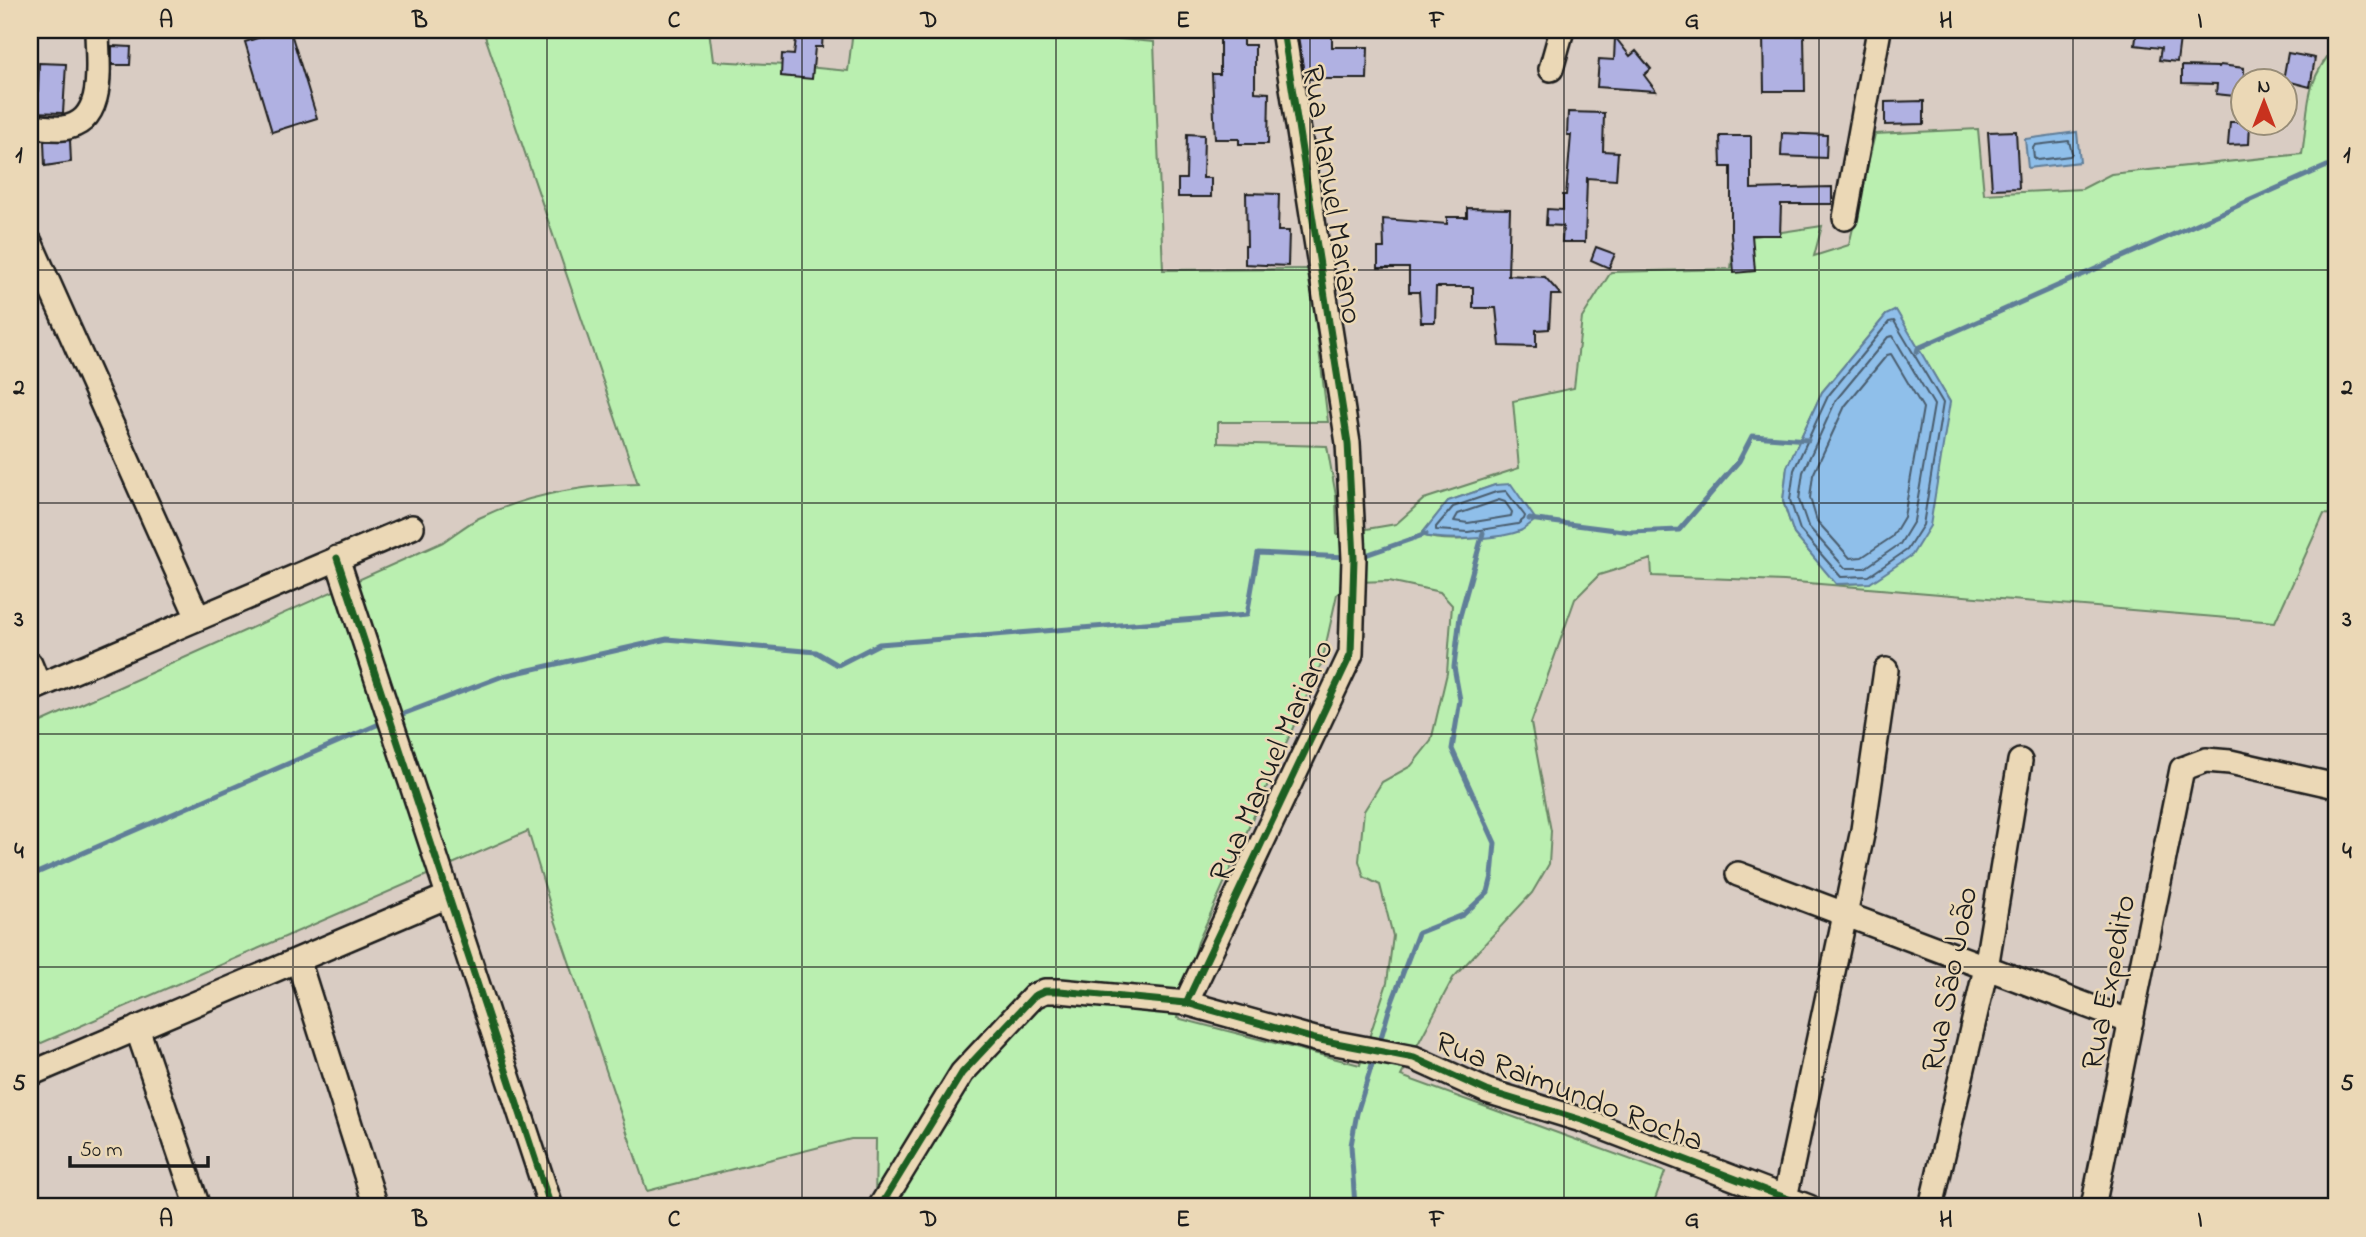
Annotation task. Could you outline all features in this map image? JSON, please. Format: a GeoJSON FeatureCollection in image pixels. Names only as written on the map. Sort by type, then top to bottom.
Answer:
{"type":"FeatureCollection","features":[{"type":"Feature","properties":{"kind":"street"},"geometry":{"type":"LineString","coordinates":[[30,126],[63,128],[75,124],[92,109],[96,96],[97,30]]}},
{"type":"Feature","properties":{"kind":"street","name":"Rua Manuel Mariano"},"geometry":{"type":"LineString","coordinates":[[1186,1003],[1351,654],[1354,558],[1348,443],[1283,30]]}},
{"type":"Feature","properties":{"kind":"street"},"geometry":{"type":"LineString","coordinates":[[1551,69],[1562,30]]}},
{"type":"Feature","properties":{"kind":"street"},"geometry":{"type":"LineString","coordinates":[[1845,218],[1879,30]]}},
{"type":"Feature","properties":{"kind":"street"},"geometry":{"type":"LineString","coordinates":[[30,242],[198,618]]}},
{"type":"Feature","properties":{"kind":"street"},"geometry":{"type":"LineString","coordinates":[[30,664],[35,688],[412,527]]}},
{"type":"Feature","properties":{"kind":"street"},"geometry":{"type":"LineString","coordinates":[[337,558],[551,1207]]}},
{"type":"Feature","properties":{"kind":"street"},"geometry":{"type":"LineString","coordinates":[[1785,1198],[1864,830],[1886,670]]}},
{"type":"Feature","properties":{"kind":"street","name":"Rua Expedito"},"geometry":{"type":"LineString","coordinates":[[2093,1207],[2182,769],[2206,760],[2230,762],[2336,786]]}},
{"type":"Feature","properties":{"kind":"street","name":"Rua São João"},"geometry":{"type":"LineString","coordinates":[[1931,1207],[1986,968],[2020,761]]}},
{"type":"Feature","properties":{"kind":"street"},"geometry":{"type":"LineString","coordinates":[[1738,874],[2131,1022]]}},
{"type":"Feature","properties":{"kind":"street"},"geometry":{"type":"LineString","coordinates":[[30,1074],[448,896]]}},
{"type":"Feature","properties":{"kind":"street"},"geometry":{"type":"LineString","coordinates":[[298,960],[376,1207]]}},
{"type":"Feature","properties":{"kind":"street"},"geometry":{"type":"LineString","coordinates":[[880,1207],[962,1073],[1034,996],[1045,991],[1060,991],[1186,1003]]}},
{"type":"Feature","properties":{"kind":"street","name":"Rua Raimundo Rocha"},"geometry":{"type":"LineString","coordinates":[[1186,1003],[1315,1039],[1414,1058],[1487,1091],[1585,1121],[1809,1207]]}},
{"type":"Feature","properties":{"kind":"street"},"geometry":{"type":"LineString","coordinates":[[137,1028],[198,1207]]}},
{"type":"Feature","properties":{"kind":"green space"},"geometry":{"type":"Polygon","coordinates":[[[483,30],[709,30],[713,61],[848,71],[853,30],[1065,30],[1065,34],[1154,42],[1163,270],[1309,269],[1328,422],[1218,422],[1218,443],[1327,446],[1336,496],[1337,534],[1396,524],[1424,499],[1519,468],[1513,401],[1574,388],[1582,318],[1611,272],[1731,269],[1734,239],[1822,226],[1814,256],[1849,245],[1875,134],[1978,129],[1984,194],[2082,189],[2111,174],[2302,154],[2312,85],[2336,45],[2336,515],[2324,514],[2275,622],[1784,581],[1652,576],[1651,559],[1599,575],[1575,599],[1531,723],[1551,831],[1549,864],[1532,893],[1453,978],[1401,1076],[1665,1172],[1654,1202],[1663,1207],[875,1207],[876,1139],[851,1139],[647,1191],[552,911],[528,831],[30,1048],[30,727],[443,542],[474,520],[498,510],[557,492],[638,484],[483,30]],[[1896,311],[1886,315],[1822,392],[1787,467],[1783,501],[1794,534],[1837,584],[1870,583],[1950,402],[1896,311]],[[1495,485],[1448,501],[1421,535],[1458,539],[1520,531],[1495,485]],[[1389,581],[1355,582],[1337,594],[1322,662],[1198,942],[1177,1018],[1360,1065],[1387,983],[1393,936],[1380,885],[1364,877],[1359,861],[1364,811],[1382,782],[1411,766],[1431,741],[1447,673],[1452,605],[1440,592],[1389,581]]]}},
{"type":"Feature","properties":{"kind":"water"},"geometry":{"type":"Polygon","coordinates":[[[2077,132],[2080,162],[2028,168],[2025,139],[2077,132]]]}},
{"type":"Feature","properties":{"kind":"water"},"geometry":{"type":"Polygon","coordinates":[[[1896,310],[1950,402],[1930,526],[1912,555],[1870,583],[1836,584],[1794,534],[1783,501],[1787,467],[1822,392],[1886,315],[1896,310]]]}},
{"type":"Feature","properties":{"kind":"water"},"geometry":{"type":"Polygon","coordinates":[[[1511,484],[1536,520],[1522,530],[1500,536],[1472,538],[1421,535],[1448,501],[1495,485],[1511,484]]]}},
{"type":"Feature","properties":{"kind":"building"},"geometry":{"type":"Polygon","coordinates":[[[272,30],[290,30],[317,118],[272,132],[245,42],[273,33],[272,30]]]}},
{"type":"Feature","properties":{"kind":"building"},"geometry":{"type":"Polygon","coordinates":[[[797,30],[823,30],[822,47],[815,47],[812,79],[781,76],[782,54],[794,55],[797,30]]]}},
{"type":"Feature","properties":{"kind":"building"},"geometry":{"type":"Polygon","coordinates":[[[1220,30],[1243,30],[1243,45],[1255,45],[1255,92],[1269,93],[1268,144],[1239,144],[1239,139],[1215,139],[1212,74],[1220,74],[1220,30]]]}},
{"type":"Feature","properties":{"kind":"building"},"geometry":{"type":"Polygon","coordinates":[[[1297,30],[1332,30],[1332,47],[1368,47],[1367,79],[1305,79],[1297,30]]]}},
{"type":"Feature","properties":{"kind":"building"},"geometry":{"type":"Polygon","coordinates":[[[2137,30],[2181,30],[2177,62],[2159,60],[2161,48],[2135,45],[2137,30]]]}},
{"type":"Feature","properties":{"kind":"building"},"geometry":{"type":"Polygon","coordinates":[[[1804,35],[1805,91],[1764,91],[1763,36],[1804,35]]]}},
{"type":"Feature","properties":{"kind":"building"},"geometry":{"type":"Polygon","coordinates":[[[1615,37],[1630,56],[1636,51],[1651,69],[1644,75],[1656,91],[1597,87],[1599,59],[1614,60],[1615,37]]]}},
{"type":"Feature","properties":{"kind":"building"},"geometry":{"type":"Polygon","coordinates":[[[112,46],[131,47],[130,65],[112,65],[112,46]]]}},
{"type":"Feature","properties":{"kind":"building"},"geometry":{"type":"Polygon","coordinates":[[[2288,53],[2315,58],[2310,87],[2300,84],[2300,66],[2286,66],[2288,53]]]}},
{"type":"Feature","properties":{"kind":"building"},"geometry":{"type":"Polygon","coordinates":[[[39,63],[66,64],[63,113],[30,112],[30,92],[38,92],[39,63]]]}},
{"type":"Feature","properties":{"kind":"building"},"geometry":{"type":"Polygon","coordinates":[[[2182,66],[2230,66],[2230,96],[2216,94],[2217,84],[2182,83],[2182,66]]]}},
{"type":"Feature","properties":{"kind":"building"},"geometry":{"type":"Polygon","coordinates":[[[1924,101],[1924,124],[1885,125],[1885,102],[1924,101]]]}},
{"type":"Feature","properties":{"kind":"building"},"geometry":{"type":"Polygon","coordinates":[[[1568,112],[1604,113],[1603,151],[1618,152],[1616,180],[1587,178],[1585,242],[1562,242],[1563,226],[1546,225],[1547,209],[1563,210],[1563,195],[1566,195],[1571,135],[1567,135],[1568,112]]]}},
{"type":"Feature","properties":{"kind":"building"},"geometry":{"type":"Polygon","coordinates":[[[2230,122],[2230,136],[2249,136],[2249,144],[2228,145],[2230,122]]]}},
{"type":"Feature","properties":{"kind":"building"},"geometry":{"type":"Polygon","coordinates":[[[2016,131],[2019,188],[1992,189],[1988,132],[2016,131]]]}},
{"type":"Feature","properties":{"kind":"building"},"geometry":{"type":"Polygon","coordinates":[[[1782,133],[1827,135],[1826,158],[1781,156],[1782,133]]]}},
{"type":"Feature","properties":{"kind":"building"},"geometry":{"type":"Polygon","coordinates":[[[1187,134],[1204,135],[1203,178],[1211,178],[1211,197],[1178,197],[1178,179],[1186,179],[1187,134]]]}},
{"type":"Feature","properties":{"kind":"building"},"geometry":{"type":"Polygon","coordinates":[[[1720,136],[1751,136],[1751,189],[1832,187],[1832,204],[1781,204],[1780,235],[1752,235],[1755,271],[1734,273],[1731,167],[1721,167],[1720,136]]]}},
{"type":"Feature","properties":{"kind":"building"},"geometry":{"type":"Polygon","coordinates":[[[70,140],[71,162],[45,166],[44,141],[70,140]]]}},
{"type":"Feature","properties":{"kind":"building"},"geometry":{"type":"Polygon","coordinates":[[[1246,193],[1279,194],[1278,231],[1289,231],[1288,266],[1245,264],[1246,193]]]}},
{"type":"Feature","properties":{"kind":"building"},"geometry":{"type":"Polygon","coordinates":[[[1467,208],[1510,209],[1508,275],[1545,277],[1561,295],[1551,295],[1549,329],[1536,330],[1536,347],[1500,346],[1496,308],[1473,308],[1473,287],[1436,287],[1435,322],[1421,322],[1419,292],[1409,292],[1409,268],[1378,268],[1378,248],[1384,248],[1383,219],[1447,224],[1447,217],[1467,217],[1467,208]]]}},
{"type":"Feature","properties":{"kind":"building"},"geometry":{"type":"Polygon","coordinates":[[[1596,247],[1615,254],[1609,268],[1591,260],[1596,247]]]}},
{"type":"Feature","properties":{"kind":"waterway"},"geometry":{"type":"LineString","coordinates":[[1917,352],[1918,348],[2336,162]]}},
{"type":"Feature","properties":{"kind":"waterway"},"geometry":{"type":"LineString","coordinates":[[1529,519],[1631,532],[1679,530],[1739,461],[1752,436],[1808,440]]}},
{"type":"Feature","properties":{"kind":"waterway"},"geometry":{"type":"LineString","coordinates":[[1379,1045],[1418,933],[1463,915],[1488,892],[1492,876],[1495,843],[1452,749],[1460,700],[1454,667],[1460,616],[1483,533]]}},
{"type":"Feature","properties":{"kind":"waterway"},"geometry":{"type":"LineString","coordinates":[[1360,557],[1426,534]]}},
{"type":"Feature","properties":{"kind":"waterway"},"geometry":{"type":"LineString","coordinates":[[395,717],[503,676],[667,639],[816,652],[838,665],[879,644],[1247,615],[1258,553],[1347,557]]}},
{"type":"Feature","properties":{"kind":"waterway"},"geometry":{"type":"LineString","coordinates":[[30,876],[386,721]]}},
{"type":"Feature","properties":{"kind":"waterway"},"geometry":{"type":"LineString","coordinates":[[1355,1207],[1351,1145],[1357,1113],[1374,1058]]}},
{"type":"Feature","properties":{"kind":"cycle path"},"geometry":{"type":"LineString","coordinates":[[880,1207],[962,1073],[1034,996],[1045,991],[1060,991],[1186,1003],[1351,654],[1354,558],[1348,443],[1283,30]]}},
{"type":"Feature","properties":{"kind":"cycle path"},"geometry":{"type":"LineString","coordinates":[[337,558],[551,1207]]}},
{"type":"Feature","properties":{"kind":"cycle path"},"geometry":{"type":"LineString","coordinates":[[1186,1003],[1315,1039],[1414,1058],[1487,1091],[1585,1121],[1809,1207]]}}]}
